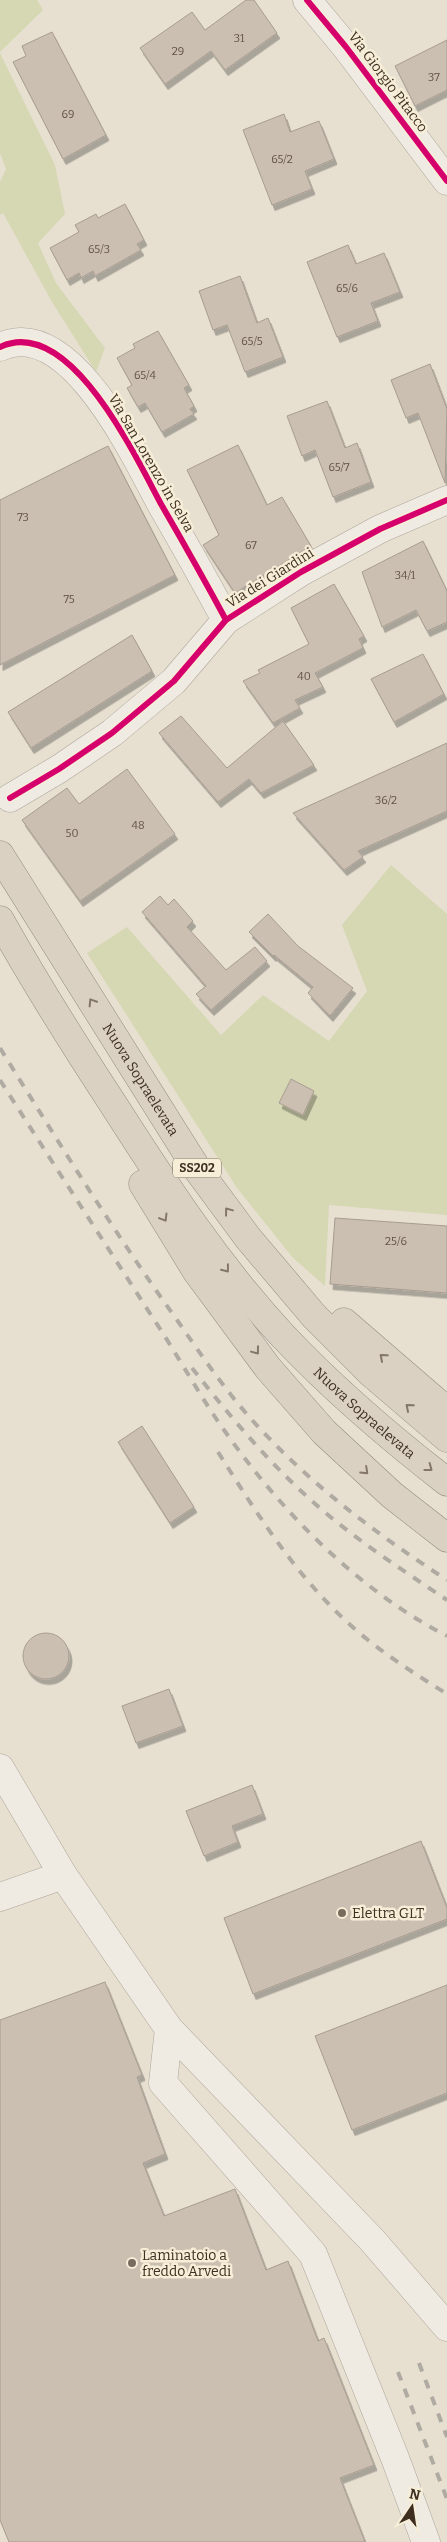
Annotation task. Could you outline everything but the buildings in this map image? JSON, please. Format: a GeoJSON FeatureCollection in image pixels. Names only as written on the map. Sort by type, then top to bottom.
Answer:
{"type":"FeatureCollection","features":[{"type":"Feature","properties":{"kind":"highway","name":"Nuova Sopraelevata"},"geometry":{"type":"LineString","coordinates":[[0,855],[197,1169],[248,1238],[314,1316],[370,1373],[447,1438]]}},
{"type":"Feature","properties":{"kind":"highway","name":"Nuova Sopraelevata"},"geometry":{"type":"LineString","coordinates":[[0,920],[32,976],[168,1191],[229,1273],[283,1336],[341,1394],[412,1455],[447,1482]]}},
{"type":"Feature","properties":{"kind":"highway"},"geometry":{"type":"LineString","coordinates":[[32,976],[79,1078],[203,1280],[268,1368],[324,1432],[392,1495],[447,1538]]}},
{"type":"Feature","properties":{"kind":"highway"},"geometry":{"type":"LineString","coordinates":[[248,1238],[447,1411]]}},
{"type":"Feature","properties":{"kind":"street","name":"Via Giorgio Pitacco"},"geometry":{"type":"LineString","coordinates":[[307,0],[346,47],[447,181]]}},
{"type":"Feature","properties":{"kind":"street","name":"Via San Lorenzo in Selva"},"geometry":{"type":"LineString","coordinates":[[0,347],[30,343],[55,353],[80,374],[107,408],[226,620]]}},
{"type":"Feature","properties":{"kind":"street","name":"Via dei Giardini"},"geometry":{"type":"LineString","coordinates":[[10,798],[59,769],[112,733],[174,681],[226,620],[301,572],[341,550],[380,529],[447,500]]}},
{"type":"Feature","properties":{"kind":"street"},"geometry":{"type":"LineString","coordinates":[[0,1768],[63,1875],[169,2029],[372,2240],[447,2327]]}},
{"type":"Feature","properties":{"kind":"street"},"geometry":{"type":"LineString","coordinates":[[0,1897],[63,1875]]}},
{"type":"Feature","properties":{"kind":"street"},"geometry":{"type":"LineString","coordinates":[[169,2029],[163,2083],[313,2254],[395,2458],[426,2542]]}},
{"type":"Feature","properties":{"kind":"green space"},"geometry":{"type":"Polygon","coordinates":[[[0,0],[37,0],[43,10],[0,52],[0,0]]]}},
{"type":"Feature","properties":{"kind":"green space"},"geometry":{"type":"Polygon","coordinates":[[[0,53],[55,165],[65,214],[38,243],[56,283],[105,348],[96,372],[52,302],[3,213],[0,215],[0,182],[6,169],[0,153],[0,53]]]}},
{"type":"Feature","properties":{"kind":"green space"},"geometry":{"type":"Polygon","coordinates":[[[391,865],[447,914],[447,1215],[329,1205],[325,1286],[293,1258],[237,1188],[87,953],[127,927],[221,1035],[263,995],[329,1041],[367,991],[342,925],[391,865]]]}},
{"type":"Feature","properties":{"kind":"railway"},"geometry":{"type":"LineString","coordinates":[[0,1048],[108,1220],[229,1393],[265,1434],[329,1494],[398,1547],[447,1580]]}},
{"type":"Feature","properties":{"kind":"railway"},"geometry":{"type":"LineString","coordinates":[[0,1080],[213,1414],[261,1479],[316,1540],[347,1567],[412,1616],[447,1636]]}},
{"type":"Feature","properties":{"kind":"railway"},"geometry":{"type":"LineString","coordinates":[[192,1368],[249,1437],[295,1486],[328,1515],[361,1540],[447,1600]]}},
{"type":"Feature","properties":{"kind":"railway"},"geometry":{"type":"LineString","coordinates":[[218,1452],[267,1528],[324,1599],[377,1647],[447,1694]]}},
{"type":"Feature","properties":{"kind":"railway"},"geometry":{"type":"LineString","coordinates":[[419,2363],[447,2437]]}},
{"type":"Feature","properties":{"kind":"railway"},"geometry":{"type":"LineString","coordinates":[[398,2372],[447,2499]]}},
{"type":"Feature","properties":{"kind":"cycle path"},"geometry":{"type":"LineString","coordinates":[[307,0],[346,47],[447,181]]}},
{"type":"Feature","properties":{"kind":"cycle path"},"geometry":{"type":"LineString","coordinates":[[0,347],[26,342],[51,351],[75,370],[97,396],[118,425],[226,620]]}},
{"type":"Feature","properties":{"kind":"cycle path"},"geometry":{"type":"LineString","coordinates":[[10,798],[59,769],[112,733],[174,681],[226,620],[301,572],[380,529],[447,500]]}},
{"type":"Feature","properties":{"kind":"place","name":"Elettra GLT"},"geometry":{"type":"Point","coordinates":[342,1913]}},
{"type":"Feature","properties":{"kind":"place","name":"Laminatoio a freddo Arvedi"},"geometry":{"type":"Point","coordinates":[132,2263]}}]}
